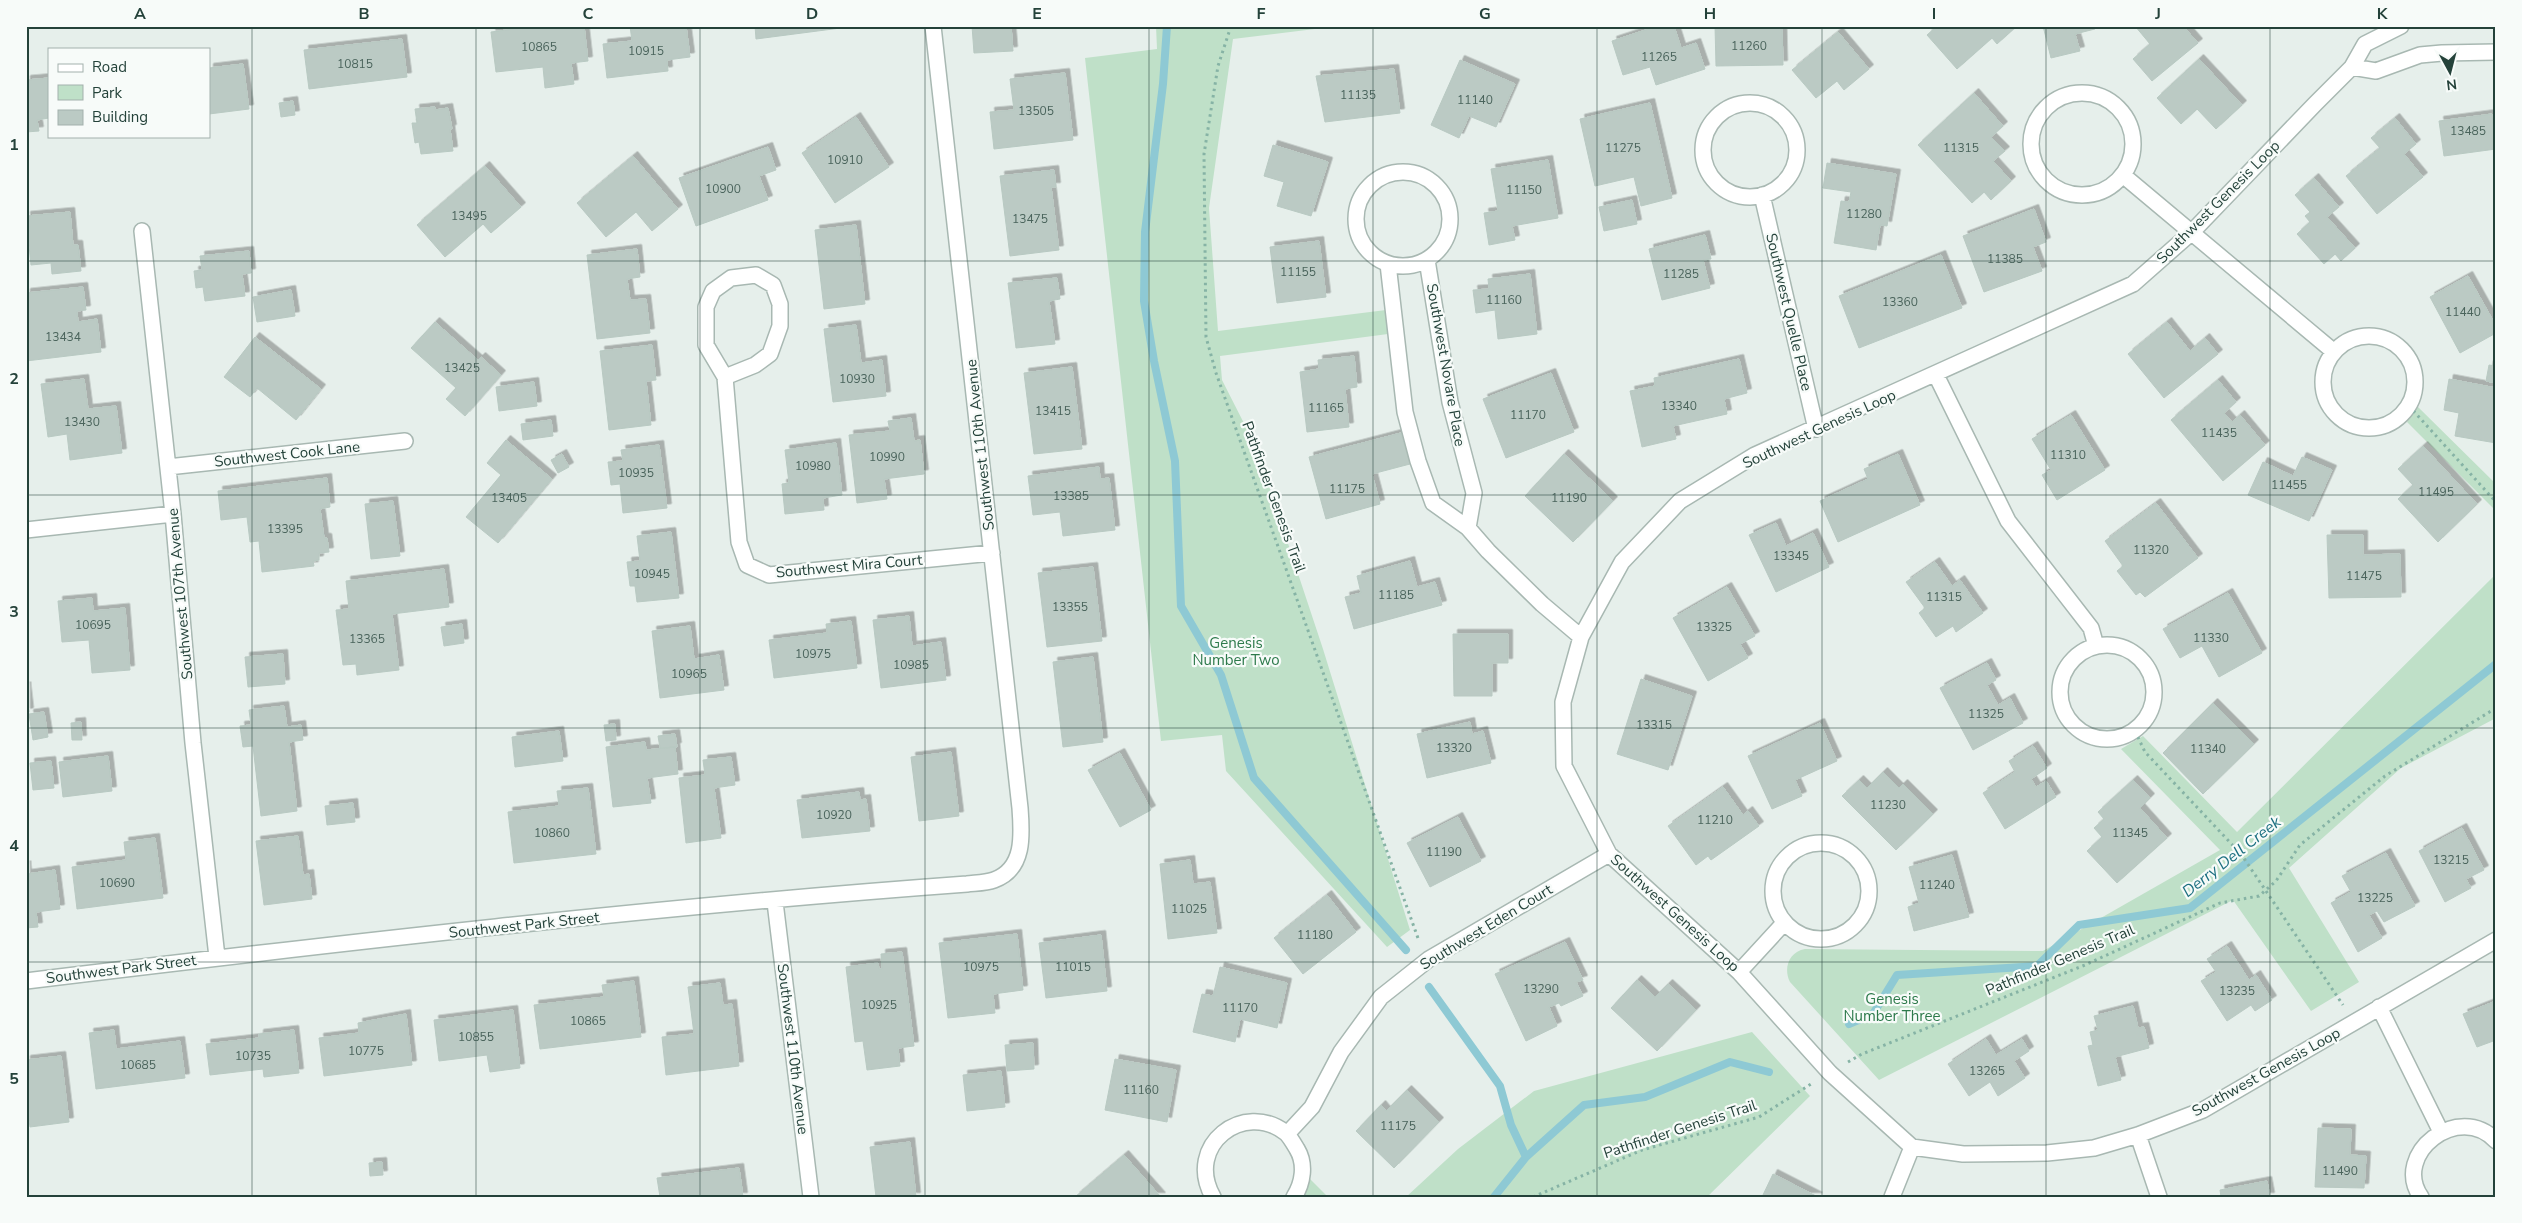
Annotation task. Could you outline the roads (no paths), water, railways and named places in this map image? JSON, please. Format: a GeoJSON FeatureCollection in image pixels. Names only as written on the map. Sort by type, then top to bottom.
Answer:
{"type":"FeatureCollection","features":[{"type":"Feature","properties":{"kind":"street","name":"Southwest 110th Avenue"},"geometry":{"type":"LineString","coordinates":[[933,26],[1020,808],[1021,849],[1015,862]]}},
{"type":"Feature","properties":{"kind":"street","name":"Southwest Genesis Loop"},"geometry":{"type":"LineString","coordinates":[[2401,26],[2365,44],[2352,67],[2192,232],[2133,284],[1936,375],[1755,455],[1680,502],[1622,562],[1581,636],[1563,702],[1564,766],[1609,854],[1739,972],[1830,1073],[1912,1147],[1963,1154],[2047,1153],[2094,1148],[2138,1135],[2203,1110],[2496,940]]}},
{"type":"Feature","properties":{"kind":"street"},"geometry":{"type":"LineString","coordinates":[[2352,67],[2376,71],[2420,55],[2496,52]]}},
{"type":"Feature","properties":{"kind":"street"},"geometry":{"type":"LineString","coordinates":[[2080,91],[2106,97],[2127,115],[2135,141],[2124,176],[2101,193],[2072,195],[2048,183],[2034,165],[2030,142],[2040,113],[2059,97],[2080,91]]}},
{"type":"Feature","properties":{"kind":"street"},"geometry":{"type":"LineString","coordinates":[[1758,103],[1772,108],[1788,121],[1796,137],[1797,158],[1790,174],[1778,188],[1762,196],[1744,197],[1728,192],[1713,180],[1704,161],[1702,144],[1708,128],[1721,111],[1735,104],[1758,103]]}},
{"type":"Feature","properties":{"kind":"street","name":"Southwest Novare Place"},"geometry":{"type":"LineString","coordinates":[[1398,172],[1414,172],[1429,179],[1441,190],[1448,204],[1451,220],[1448,236],[1440,250],[1427,260],[1402,267],[1388,264],[1374,257],[1363,245],[1356,230],[1355,214],[1360,198],[1369,186],[1382,176],[1398,172]]}},
{"type":"Feature","properties":{"kind":"street"},"geometry":{"type":"LineString","coordinates":[[2124,176],[2333,351]]}},
{"type":"Feature","properties":{"kind":"street","name":"Southwest Quelle Place"},"geometry":{"type":"LineString","coordinates":[[1762,196],[1816,429]]}},
{"type":"Feature","properties":{"kind":"street","name":"Southwest 107th Avenue"},"geometry":{"type":"LineString","coordinates":[[142,231],[173,514],[193,743],[217,957]]}},
{"type":"Feature","properties":{"kind":"street","name":"Southwest Novare Place"},"geometry":{"type":"LineString","coordinates":[[1427,260],[1450,402],[1474,493],[1468,528]]}},
{"type":"Feature","properties":{"kind":"street"},"geometry":{"type":"LineString","coordinates":[[1388,264],[1405,412],[1418,461],[1433,503],[1468,528],[1488,551],[1542,604],[1581,636]]}},
{"type":"Feature","properties":{"kind":"street","name":"Southwest Mira Court"},"geometry":{"type":"LineString","coordinates":[[725,377],[755,365],[770,354],[780,326],[780,304],[773,285],[756,275],[731,278],[713,292],[706,307],[706,346],[725,377],[739,542],[747,565],[769,574],[992,552]]}},
{"type":"Feature","properties":{"kind":"street"},"geometry":{"type":"LineString","coordinates":[[2356,336],[2383,337],[2403,349],[2412,363],[2416,379],[2414,394],[2409,406],[2398,419],[2382,427],[2358,428],[2340,419],[2324,397],[2323,372],[2333,351],[2356,336]]}},
{"type":"Feature","properties":{"kind":"street"},"geometry":{"type":"LineString","coordinates":[[1936,375],[2008,520],[2091,628],[2096,646]]}},
{"type":"Feature","properties":{"kind":"street","name":"Southwest Cook Lane"},"geometry":{"type":"LineString","coordinates":[[168,467],[405,440]]}},
{"type":"Feature","properties":{"kind":"street"},"geometry":{"type":"LineString","coordinates":[[26,530],[173,514]]}},
{"type":"Feature","properties":{"kind":"street"},"geometry":{"type":"LineString","coordinates":[[2114,645],[2130,650],[2144,663],[2153,679],[2155,696],[2148,716],[2135,732],[2112,740],[2086,736],[2072,726],[2061,707],[2060,681],[2069,664],[2082,652],[2096,646],[2114,645]]}},
{"type":"Feature","properties":{"kind":"street"},"geometry":{"type":"LineString","coordinates":[[1814,842],[1834,844],[1848,851],[1859,861],[1867,877],[1869,889],[1867,905],[1856,923],[1840,935],[1818,939],[1801,935],[1784,923],[1776,912],[1773,899],[1773,882],[1780,865],[1795,849],[1814,842]]}},
{"type":"Feature","properties":{"kind":"street","name":"Southwest Eden Court"},"geometry":{"type":"LineString","coordinates":[[1287,1134],[1312,1107],[1341,1052],[1381,997],[1429,959],[1609,854]]}},
{"type":"Feature","properties":{"kind":"street","name":"Southwest Park Street"},"geometry":{"type":"LineString","coordinates":[[26,981],[217,957],[637,913],[775,902],[994,880],[1006,874],[1015,862]]}},
{"type":"Feature","properties":{"kind":"street","name":"Southwest 110th Avenue"},"geometry":{"type":"LineString","coordinates":[[775,902],[811,1197]]}},
{"type":"Feature","properties":{"kind":"street"},"geometry":{"type":"LineString","coordinates":[[1739,972],[1784,923]]}},
{"type":"Feature","properties":{"kind":"street"},"geometry":{"type":"LineString","coordinates":[[2379,1007],[2441,1132]]}},
{"type":"Feature","properties":{"kind":"street"},"geometry":{"type":"LineString","coordinates":[[1213,1197],[1206,1184],[1204,1165],[1210,1148],[1222,1132],[1242,1123],[1270,1124],[1287,1134],[1300,1154],[1303,1170],[1299,1188],[1294,1197]]}},
{"type":"Feature","properties":{"kind":"street"},"geometry":{"type":"LineString","coordinates":[[2421,1197],[2414,1174],[2418,1157],[2427,1141],[2441,1132],[2459,1127],[2476,1129],[2496,1141]]}},
{"type":"Feature","properties":{"kind":"street"},"geometry":{"type":"LineString","coordinates":[[2138,1135],[2159,1197]]}},
{"type":"Feature","properties":{"kind":"street"},"geometry":{"type":"LineString","coordinates":[[1892,1197],[1912,1147]]}},
{"type":"Feature","properties":{"kind":"waterway"},"geometry":{"type":"LineString","coordinates":[[1167,26],[1163,84],[1145,232],[1144,301],[1154,361],[1175,461],[1181,606],[1221,675],[1254,778],[1406,950]]}},
{"type":"Feature","properties":{"kind":"waterway","name":"Derry Dell Creek"},"geometry":{"type":"LineString","coordinates":[[1849,1024],[1873,1014],[1897,975],[2037,966],[2079,925],[2190,908],[2496,664]]}},
{"type":"Feature","properties":{"kind":"waterway"},"geometry":{"type":"LineString","coordinates":[[1429,987],[1500,1086],[1511,1125],[1526,1157]]}},
{"type":"Feature","properties":{"kind":"waterway","name":"Derry Dell Creek"},"geometry":{"type":"LineString","coordinates":[[1494,1197],[1526,1157],[1584,1105],[1645,1097],[1730,1062],[1769,1072]]}},
{"type":"Feature","properties":{"kind":"park label","name":"Genesis Number Two"},"geometry":{"type":"Point","coordinates":[1236,652]}},
{"type":"Feature","properties":{"kind":"park label","name":"Genesis Number Three"},"geometry":{"type":"Point","coordinates":[1892,1008]}}]}
